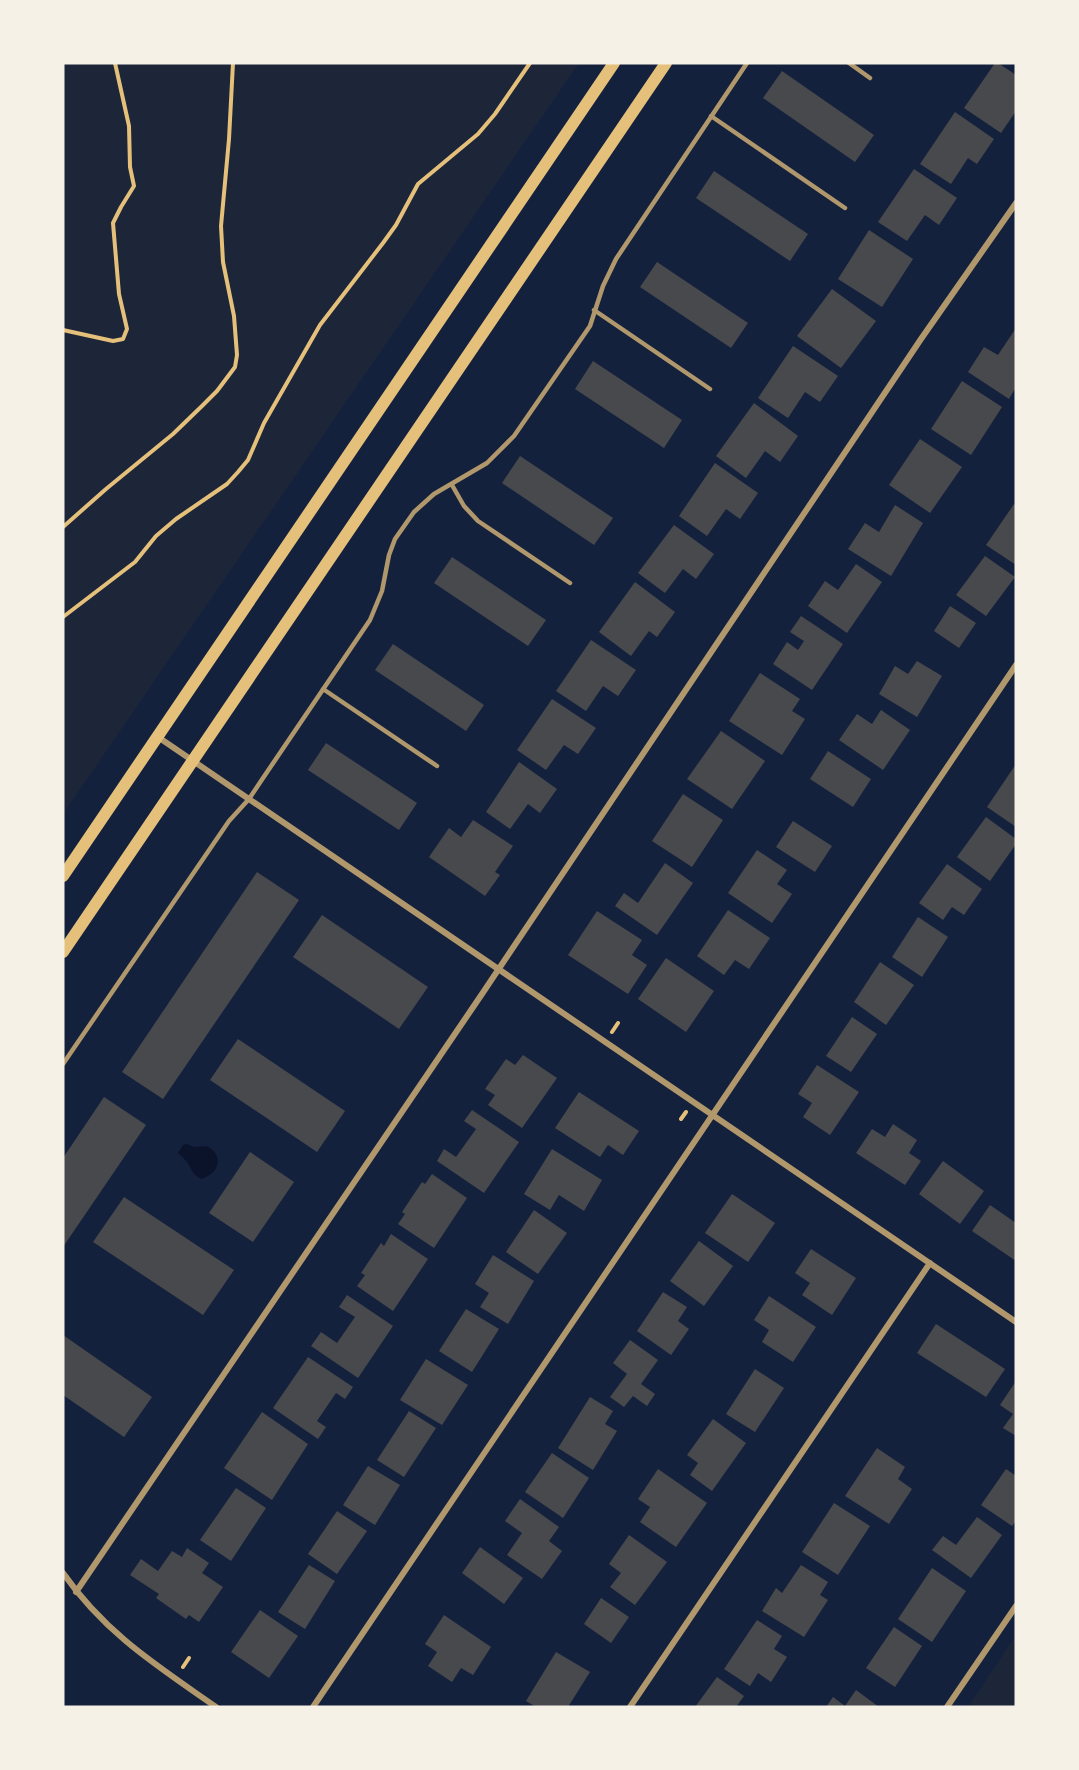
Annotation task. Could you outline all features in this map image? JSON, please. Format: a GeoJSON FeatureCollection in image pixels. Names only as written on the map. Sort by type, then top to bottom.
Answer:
{"type":"FeatureCollection","features":[{"type":"Feature","properties":{"kind":"main road"},"geometry":{"type":"LineString","coordinates":[[63,876],[614,63]]}},
{"type":"Feature","properties":{"kind":"main road"},"geometry":{"type":"LineString","coordinates":[[63,952],[666,63]]}},
{"type":"Feature","properties":{"kind":"street"},"geometry":{"type":"LineString","coordinates":[[76,1592],[499,969],[921,339],[1016,202]]}},
{"type":"Feature","properties":{"kind":"street"},"geometry":{"type":"LineString","coordinates":[[313,1707],[1016,665]]}},
{"type":"Feature","properties":{"kind":"street"},"geometry":{"type":"LineString","coordinates":[[158,737],[1016,1322]]}},
{"type":"Feature","properties":{"kind":"street"},"geometry":{"type":"LineString","coordinates":[[630,1707],[930,1263]]}},
{"type":"Feature","properties":{"kind":"street"},"geometry":{"type":"LineString","coordinates":[[63,1573],[76,1592],[101,1620],[126,1643],[216,1707]]}},
{"type":"Feature","properties":{"kind":"street"},"geometry":{"type":"LineString","coordinates":[[947,1707],[1016,1606]]}},
{"type":"Feature","properties":{"kind":"lane"},"geometry":{"type":"LineString","coordinates":[[63,1064],[229,822],[249,799],[370,620],[382,591],[389,555],[395,539],[414,512],[434,494],[487,463],[514,436],[590,326],[594,310],[616,259],[747,63]]}},
{"type":"Feature","properties":{"kind":"lane"},"geometry":{"type":"LineString","coordinates":[[849,63],[870,78]]}},
{"type":"Feature","properties":{"kind":"lane"},"geometry":{"type":"LineString","coordinates":[[711,117],[845,208]]}},
{"type":"Feature","properties":{"kind":"lane"},"geometry":{"type":"LineString","coordinates":[[594,310],[710,389]]}},
{"type":"Feature","properties":{"kind":"lane"},"geometry":{"type":"LineString","coordinates":[[452,485],[464,506],[478,521],[570,583]]}},
{"type":"Feature","properties":{"kind":"lane"},"geometry":{"type":"LineString","coordinates":[[323,689],[437,766]]}},
{"type":"Feature","properties":{"kind":"path"},"geometry":{"type":"LineString","coordinates":[[63,330],[113,341],[123,339],[127,329],[119,294],[113,223],[134,186],[130,167],[129,126],[115,63]]}},
{"type":"Feature","properties":{"kind":"path"},"geometry":{"type":"LineString","coordinates":[[63,527],[173,434],[217,392],[235,367],[237,355],[234,316],[223,262],[221,226],[233,63]]}},
{"type":"Feature","properties":{"kind":"path"},"geometry":{"type":"LineString","coordinates":[[63,617],[135,562],[156,536],[176,519],[227,484],[238,472],[248,460],[264,423],[320,325],[396,225],[418,184],[478,134],[495,114],[530,63]]}},
{"type":"Feature","properties":{"kind":"shaded area"},"geometry":{"type":"Polygon","coordinates":[[[63,63],[579,63],[63,814],[63,63]]]}},
{"type":"Feature","properties":{"kind":"shaded area"},"geometry":{"type":"Polygon","coordinates":[[[183,1145],[194,1147],[207,1146],[213,1150],[218,1164],[207,1177],[201,1179],[178,1153],[183,1145]]]}},
{"type":"Feature","properties":{"kind":"shaded area"},"geometry":{"type":"Polygon","coordinates":[[[1016,1635],[1016,1707],[968,1707],[1016,1635]]]}},
{"type":"Feature","properties":{"kind":"building"},"geometry":{"type":"Polygon","coordinates":[[[995,63],[1016,75],[1016,111],[1001,133],[964,108],[995,63]]]}},
{"type":"Feature","properties":{"kind":"building"},"geometry":{"type":"Polygon","coordinates":[[[782,71],[874,135],[855,162],[763,98],[782,71]]]}},
{"type":"Feature","properties":{"kind":"building"},"geometry":{"type":"Polygon","coordinates":[[[955,112],[994,139],[977,164],[968,158],[951,184],[920,164],[955,112]]]}},
{"type":"Feature","properties":{"kind":"building"},"geometry":{"type":"Polygon","coordinates":[[[914,169],[957,198],[939,225],[925,215],[907,241],[878,222],[914,169]]]}},
{"type":"Feature","properties":{"kind":"building"},"geometry":{"type":"Polygon","coordinates":[[[714,171],[808,234],[790,261],[696,198],[714,171]]]}},
{"type":"Feature","properties":{"kind":"building"},"geometry":{"type":"Polygon","coordinates":[[[869,230],[913,259],[882,307],[838,279],[869,230]]]}},
{"type":"Feature","properties":{"kind":"building"},"geometry":{"type":"Polygon","coordinates":[[[657,262],[748,323],[731,348],[640,287],[657,262]]]}},
{"type":"Feature","properties":{"kind":"building"},"geometry":{"type":"Polygon","coordinates":[[[832,289],[876,321],[841,368],[797,336],[832,289]]]}},
{"type":"Feature","properties":{"kind":"building"},"geometry":{"type":"Polygon","coordinates":[[[1016,328],[1016,387],[1009,399],[968,372],[984,347],[998,355],[1016,328]]]}},
{"type":"Feature","properties":{"kind":"building"},"geometry":{"type":"Polygon","coordinates":[[[793,346],[838,376],[820,402],[805,392],[788,418],[758,398],[793,346]]]}},
{"type":"Feature","properties":{"kind":"building"},"geometry":{"type":"Polygon","coordinates":[[[593,361],[682,420],[664,448],[575,389],[593,361]]]}},
{"type":"Feature","properties":{"kind":"building"},"geometry":{"type":"Polygon","coordinates":[[[962,381],[1002,407],[971,455],[931,429],[962,381]]]}},
{"type":"Feature","properties":{"kind":"building"},"geometry":{"type":"Polygon","coordinates":[[[754,403],[798,436],[780,462],[765,451],[746,478],[716,456],[754,403]]]}},
{"type":"Feature","properties":{"kind":"building"},"geometry":{"type":"Polygon","coordinates":[[[920,439],[962,467],[930,513],[889,485],[920,439]]]}},
{"type":"Feature","properties":{"kind":"building"},"geometry":{"type":"Polygon","coordinates":[[[520,456],[613,518],[594,545],[502,483],[520,456]]]}},
{"type":"Feature","properties":{"kind":"building"},"geometry":{"type":"Polygon","coordinates":[[[715,463],[758,493],[740,519],[726,509],[707,536],[679,516],[715,463]]]}},
{"type":"Feature","properties":{"kind":"building"},"geometry":{"type":"Polygon","coordinates":[[[1014,504],[1016,505],[1016,565],[986,545],[1014,504]]]}},
{"type":"Feature","properties":{"kind":"building"},"geometry":{"type":"Polygon","coordinates":[[[895,505],[923,523],[891,576],[848,549],[865,523],[879,532],[895,505]]]}},
{"type":"Feature","properties":{"kind":"building"},"geometry":{"type":"Polygon","coordinates":[[[674,525],[714,554],[696,579],[683,569],[665,593],[638,573],[674,525]]]}},
{"type":"Feature","properties":{"kind":"building"},"geometry":{"type":"Polygon","coordinates":[[[985,556],[1015,577],[986,616],[956,595],[985,556]]]}},
{"type":"Feature","properties":{"kind":"building"},"geometry":{"type":"Polygon","coordinates":[[[452,557],[546,620],[528,646],[434,583],[452,557]]]}},
{"type":"Feature","properties":{"kind":"building"},"geometry":{"type":"Polygon","coordinates":[[[856,564],[882,582],[847,633],[808,606],[825,581],[838,590],[856,564]]]}},
{"type":"Feature","properties":{"kind":"building"},"geometry":{"type":"Polygon","coordinates":[[[635,582],[675,612],[657,637],[649,631],[631,656],[599,632],[635,582]]]}},
{"type":"Feature","properties":{"kind":"building"},"geometry":{"type":"Polygon","coordinates":[[[950,606],[976,623],[959,648],[934,631],[950,606]]]}},
{"type":"Feature","properties":{"kind":"building"},"geometry":{"type":"Polygon","coordinates":[[[801,616],[843,644],[812,690],[773,664],[787,642],[798,650],[804,641],[790,632],[801,616]]]}},
{"type":"Feature","properties":{"kind":"building"},"geometry":{"type":"Polygon","coordinates":[[[591,640],[636,670],[618,696],[603,686],[586,711],[556,691],[591,640]]]}},
{"type":"Feature","properties":{"kind":"building"},"geometry":{"type":"Polygon","coordinates":[[[393,644],[484,705],[466,731],[375,670],[393,644]]]}},
{"type":"Feature","properties":{"kind":"building"},"geometry":{"type":"Polygon","coordinates":[[[917,661],[942,676],[917,717],[879,694],[895,666],[908,674],[917,661]]]}},
{"type":"Feature","properties":{"kind":"building"},"geometry":{"type":"Polygon","coordinates":[[[760,673],[800,699],[792,711],[805,719],[782,755],[729,721],[760,673]]]}},
{"type":"Feature","properties":{"kind":"building"},"geometry":{"type":"Polygon","coordinates":[[[552,699],[596,728],[578,754],[564,745],[546,770],[517,750],[552,699]]]}},
{"type":"Feature","properties":{"kind":"building"},"geometry":{"type":"Polygon","coordinates":[[[881,710],[910,730],[883,770],[839,740],[857,714],[872,724],[881,710]]]}},
{"type":"Feature","properties":{"kind":"building"},"geometry":{"type":"Polygon","coordinates":[[[721,731],[765,761],[732,809],[687,779],[721,731]]]}},
{"type":"Feature","properties":{"kind":"building"},"geometry":{"type":"Polygon","coordinates":[[[326,743],[417,803],[399,830],[308,770],[326,743]]]}},
{"type":"Feature","properties":{"kind":"building"},"geometry":{"type":"Polygon","coordinates":[[[828,751],[871,779],[853,807],[810,779],[828,751]]]}},
{"type":"Feature","properties":{"kind":"building"},"geometry":{"type":"Polygon","coordinates":[[[519,762],[557,789],[540,813],[528,804],[510,829],[486,812],[519,762]]]}},
{"type":"Feature","properties":{"kind":"building"},"geometry":{"type":"Polygon","coordinates":[[[1016,764],[1016,827],[987,807],[1016,764]]]}},
{"type":"Feature","properties":{"kind":"building"},"geometry":{"type":"Polygon","coordinates":[[[683,794],[723,820],[692,867],[652,841],[683,794]]]}},
{"type":"Feature","properties":{"kind":"building"},"geometry":{"type":"Polygon","coordinates":[[[986,817],[1016,839],[1016,844],[990,881],[957,857],[986,817]]]}},
{"type":"Feature","properties":{"kind":"building"},"geometry":{"type":"Polygon","coordinates":[[[473,820],[513,846],[495,872],[500,875],[485,896],[429,857],[449,828],[461,837],[473,820]]]}},
{"type":"Feature","properties":{"kind":"building"},"geometry":{"type":"Polygon","coordinates":[[[793,821],[832,846],[815,872],[776,847],[793,821]]]}},
{"type":"Feature","properties":{"kind":"building"},"geometry":{"type":"Polygon","coordinates":[[[757,850],[787,870],[777,884],[792,894],[772,923],[728,893],[757,850]]]}},
{"type":"Feature","properties":{"kind":"building"},"geometry":{"type":"Polygon","coordinates":[[[665,863],[693,883],[657,935],[615,906],[624,893],[638,903],[665,863]]]}},
{"type":"Feature","properties":{"kind":"building"},"geometry":{"type":"Polygon","coordinates":[[[947,864],[982,889],[964,915],[952,907],[943,920],[919,903],[947,864]]]}},
{"type":"Feature","properties":{"kind":"building"},"geometry":{"type":"Polygon","coordinates":[[[257,872],[299,900],[163,1099],[122,1072],[257,872]]]}},
{"type":"Feature","properties":{"kind":"building"},"geometry":{"type":"Polygon","coordinates":[[[728,910],[770,938],[749,969],[735,960],[724,975],[697,956],[728,910]]]}},
{"type":"Feature","properties":{"kind":"building"},"geometry":{"type":"Polygon","coordinates":[[[597,911],[642,940],[632,955],[647,965],[628,994],[568,955],[597,911]]]}},
{"type":"Feature","properties":{"kind":"building"},"geometry":{"type":"Polygon","coordinates":[[[322,915],[428,987],[399,1029],[293,957],[322,915]]]}},
{"type":"Feature","properties":{"kind":"building"},"geometry":{"type":"Polygon","coordinates":[[[918,917],[948,937],[922,977],[892,957],[918,917]]]}},
{"type":"Feature","properties":{"kind":"building"},"geometry":{"type":"Polygon","coordinates":[[[666,958],[714,991],[686,1032],[638,999],[666,958]]]}},
{"type":"Feature","properties":{"kind":"building"},"geometry":{"type":"Polygon","coordinates":[[[880,962],[914,985],[886,1025],[854,1002],[880,962]]]}},
{"type":"Feature","properties":{"kind":"building"},"geometry":{"type":"Polygon","coordinates":[[[852,1017],[877,1034],[851,1072],[826,1056],[852,1017]]]}},
{"type":"Feature","properties":{"kind":"building"},"geometry":{"type":"Polygon","coordinates":[[[238,1039],[345,1111],[317,1152],[210,1080],[238,1039]]]}},
{"type":"Feature","properties":{"kind":"building"},"geometry":{"type":"Polygon","coordinates":[[[523,1055],[557,1078],[522,1128],[488,1105],[495,1095],[485,1089],[506,1059],[515,1065],[523,1055]]]}},
{"type":"Feature","properties":{"kind":"building"},"geometry":{"type":"Polygon","coordinates":[[[817,1065],[859,1092],[830,1135],[803,1117],[812,1103],[798,1094],[817,1065]]]}},
{"type":"Feature","properties":{"kind":"building"},"geometry":{"type":"Polygon","coordinates":[[[579,1092],[639,1131],[623,1155],[608,1145],[600,1157],[555,1128],[579,1092]]]}},
{"type":"Feature","properties":{"kind":"building"},"geometry":{"type":"Polygon","coordinates":[[[104,1097],[146,1125],[63,1247],[63,1158],[104,1097]]]}},
{"type":"Feature","properties":{"kind":"building"},"geometry":{"type":"Polygon","coordinates":[[[472,1110],[519,1142],[484,1193],[437,1161],[444,1149],[456,1157],[476,1129],[464,1121],[472,1110]]]}},
{"type":"Feature","properties":{"kind":"building"},"geometry":{"type":"Polygon","coordinates":[[[893,1124],[917,1140],[909,1153],[921,1161],[905,1185],[856,1153],[872,1129],[885,1137],[893,1124]]]}},
{"type":"Feature","properties":{"kind":"building"},"geometry":{"type":"Polygon","coordinates":[[[552,1149],[602,1180],[584,1211],[559,1195],[550,1210],[524,1194],[552,1149]]]}},
{"type":"Feature","properties":{"kind":"building"},"geometry":{"type":"Polygon","coordinates":[[[250,1152],[294,1182],[253,1242],[209,1213],[250,1152]]]}},
{"type":"Feature","properties":{"kind":"building"},"geometry":{"type":"Polygon","coordinates":[[[943,1161],[984,1191],[960,1224],[919,1194],[943,1161]]]}},
{"type":"Feature","properties":{"kind":"building"},"geometry":{"type":"Polygon","coordinates":[[[432,1174],[467,1198],[434,1248],[398,1224],[405,1214],[402,1212],[422,1182],[425,1184],[432,1174]]]}},
{"type":"Feature","properties":{"kind":"building"},"geometry":{"type":"Polygon","coordinates":[[[732,1194],[775,1223],[748,1262],[705,1233],[732,1194]]]}},
{"type":"Feature","properties":{"kind":"building"},"geometry":{"type":"Polygon","coordinates":[[[124,1197],[234,1270],[203,1315],[93,1242],[124,1197]]]}},
{"type":"Feature","properties":{"kind":"building"},"geometry":{"type":"Polygon","coordinates":[[[990,1205],[1016,1223],[1016,1261],[972,1231],[990,1205]]]}},
{"type":"Feature","properties":{"kind":"building"},"geometry":{"type":"Polygon","coordinates":[[[534,1210],[567,1233],[538,1274],[506,1252],[534,1210]]]}},
{"type":"Feature","properties":{"kind":"building"},"geometry":{"type":"Polygon","coordinates":[[[391,1234],[428,1259],[393,1311],[357,1286],[365,1275],[361,1273],[381,1243],[384,1246],[391,1234]]]}},
{"type":"Feature","properties":{"kind":"building"},"geometry":{"type":"Polygon","coordinates":[[[699,1241],[733,1266],[704,1306],[670,1281],[699,1241]]]}},
{"type":"Feature","properties":{"kind":"building"},"geometry":{"type":"Polygon","coordinates":[[[811,1249],[856,1278],[832,1315],[802,1295],[810,1283],[795,1273],[811,1249]]]}},
{"type":"Feature","properties":{"kind":"building"},"geometry":{"type":"Polygon","coordinates":[[[493,1255],[534,1281],[508,1324],[480,1307],[489,1293],[475,1284],[493,1255]]]}},
{"type":"Feature","properties":{"kind":"building"},"geometry":{"type":"Polygon","coordinates":[[[663,1292],[687,1307],[678,1321],[689,1329],[671,1355],[637,1331],[663,1292]]]}},
{"type":"Feature","properties":{"kind":"building"},"geometry":{"type":"Polygon","coordinates":[[[347,1295],[393,1326],[358,1378],[311,1346],[321,1332],[337,1343],[355,1317],[339,1307],[347,1295]]]}},
{"type":"Feature","properties":{"kind":"building"},"geometry":{"type":"Polygon","coordinates":[[[769,1296],[816,1327],[793,1362],[762,1342],[769,1330],[754,1320],[769,1296]]]}},
{"type":"Feature","properties":{"kind":"building"},"geometry":{"type":"Polygon","coordinates":[[[466,1309],[499,1329],[472,1372],[439,1351],[466,1309]]]}},
{"type":"Feature","properties":{"kind":"building"},"geometry":{"type":"Polygon","coordinates":[[[936,1324],[1005,1369],[986,1397],[917,1353],[936,1324]]]}},
{"type":"Feature","properties":{"kind":"building"},"geometry":{"type":"Polygon","coordinates":[[[63,1335],[152,1397],[124,1437],[63,1395],[63,1335]]]}},
{"type":"Feature","properties":{"kind":"building"},"geometry":{"type":"Polygon","coordinates":[[[630,1340],[658,1360],[641,1384],[655,1394],[647,1406],[633,1396],[624,1407],[610,1397],[627,1374],[613,1363],[630,1340]]]}},
{"type":"Feature","properties":{"kind":"building"},"geometry":{"type":"Polygon","coordinates":[[[308,1357],[353,1387],[345,1399],[336,1393],[317,1421],[326,1427],[318,1439],[273,1408],[308,1357]]]}},
{"type":"Feature","properties":{"kind":"building"},"geometry":{"type":"Polygon","coordinates":[[[426,1359],[468,1385],[442,1425],[400,1400],[426,1359]]]}},
{"type":"Feature","properties":{"kind":"building"},"geometry":{"type":"Polygon","coordinates":[[[755,1369],[784,1388],[755,1432],[726,1414],[755,1369]]]}},
{"type":"Feature","properties":{"kind":"building"},"geometry":{"type":"Polygon","coordinates":[[[1016,1381],[1016,1436],[1003,1428],[1013,1414],[1000,1405],[1016,1381]]]}},
{"type":"Feature","properties":{"kind":"building"},"geometry":{"type":"Polygon","coordinates":[[[590,1397],[613,1411],[605,1424],[617,1431],[593,1470],[558,1448],[590,1397]]]}},
{"type":"Feature","properties":{"kind":"building"},"geometry":{"type":"Polygon","coordinates":[[[409,1411],[436,1428],[404,1477],[377,1460],[409,1411]]]}},
{"type":"Feature","properties":{"kind":"building"},"geometry":{"type":"Polygon","coordinates":[[[262,1412],[308,1444],[272,1500],[224,1468],[262,1412]]]}},
{"type":"Feature","properties":{"kind":"building"},"geometry":{"type":"Polygon","coordinates":[[[713,1419],[746,1443],[712,1491],[690,1475],[698,1463],[687,1455],[713,1419]]]}},
{"type":"Feature","properties":{"kind":"building"},"geometry":{"type":"Polygon","coordinates":[[[877,1448],[905,1467],[898,1479],[912,1489],[889,1524],[845,1496],[877,1448]]]}},
{"type":"Feature","properties":{"kind":"building"},"geometry":{"type":"Polygon","coordinates":[[[552,1453],[589,1478],[563,1518],[525,1492],[552,1453]]]}},
{"type":"Feature","properties":{"kind":"building"},"geometry":{"type":"Polygon","coordinates":[[[368,1466],[400,1485],[375,1525],[343,1505],[368,1466]]]}},
{"type":"Feature","properties":{"kind":"building"},"geometry":{"type":"Polygon","coordinates":[[[658,1469],[707,1503],[676,1547],[640,1522],[650,1507],[638,1499],[658,1469]]]}},
{"type":"Feature","properties":{"kind":"building"},"geometry":{"type":"Polygon","coordinates":[[[1006,1469],[1016,1476],[1016,1521],[1012,1526],[981,1505],[1006,1469]]]}},
{"type":"Feature","properties":{"kind":"building"},"geometry":{"type":"Polygon","coordinates":[[[236,1488],[266,1508],[231,1561],[200,1540],[236,1488]]]}},
{"type":"Feature","properties":{"kind":"building"},"geometry":{"type":"Polygon","coordinates":[[[520,1499],[559,1527],[549,1541],[562,1551],[542,1579],[507,1555],[522,1533],[505,1521],[520,1499]]]}},
{"type":"Feature","properties":{"kind":"building"},"geometry":{"type":"Polygon","coordinates":[[[834,1503],[870,1526],[838,1575],[802,1552],[834,1503]]]}},
{"type":"Feature","properties":{"kind":"building"},"geometry":{"type":"Polygon","coordinates":[[[337,1511],[367,1531],[337,1574],[308,1554],[337,1511]]]}},
{"type":"Feature","properties":{"kind":"building"},"geometry":{"type":"Polygon","coordinates":[[[977,1517],[1002,1535],[971,1578],[932,1550],[943,1536],[956,1545],[977,1517]]]}},
{"type":"Feature","properties":{"kind":"building"},"geometry":{"type":"Polygon","coordinates":[[[629,1535],[667,1562],[635,1605],[610,1587],[621,1573],[609,1564],[629,1535]]]}},
{"type":"Feature","properties":{"kind":"building"},"geometry":{"type":"Polygon","coordinates":[[[480,1547],[523,1578],[504,1604],[462,1573],[480,1547]]]}},
{"type":"Feature","properties":{"kind":"building"},"geometry":{"type":"Polygon","coordinates":[[[187,1548],[209,1563],[202,1573],[223,1587],[199,1622],[189,1615],[186,1619],[156,1598],[159,1594],[130,1575],[141,1559],[158,1571],[172,1551],[182,1557],[187,1548]]]}},
{"type":"Feature","properties":{"kind":"building"},"geometry":{"type":"Polygon","coordinates":[[[309,1565],[335,1581],[305,1629],[278,1612],[309,1565]]]}},
{"type":"Feature","properties":{"kind":"building"},"geometry":{"type":"Polygon","coordinates":[[[801,1565],[828,1582],[820,1595],[828,1600],[804,1637],[762,1611],[776,1588],[782,1593],[801,1565]]]}},
{"type":"Feature","properties":{"kind":"building"},"geometry":{"type":"Polygon","coordinates":[[[932,1568],[966,1591],[932,1642],[898,1619],[932,1568]]]}},
{"type":"Feature","properties":{"kind":"building"},"geometry":{"type":"Polygon","coordinates":[[[601,1598],[629,1617],[611,1643],[584,1624],[601,1598]]]}},
{"type":"Feature","properties":{"kind":"building"},"geometry":{"type":"Polygon","coordinates":[[[260,1610],[298,1636],[269,1678],[231,1652],[260,1610]]]}},
{"type":"Feature","properties":{"kind":"building"},"geometry":{"type":"Polygon","coordinates":[[[444,1615],[491,1647],[473,1675],[461,1668],[452,1682],[428,1666],[437,1652],[425,1644],[444,1615]]]}},
{"type":"Feature","properties":{"kind":"building"},"geometry":{"type":"Polygon","coordinates":[[[757,1620],[782,1636],[774,1649],[787,1657],[771,1682],[758,1673],[750,1686],[724,1669],[757,1620]]]}},
{"type":"Feature","properties":{"kind":"building"},"geometry":{"type":"Polygon","coordinates":[[[894,1627],[922,1646],[895,1687],[866,1668],[894,1627]]]}},
{"type":"Feature","properties":{"kind":"building"},"geometry":{"type":"Polygon","coordinates":[[[556,1652],[590,1672],[568,1707],[536,1707],[526,1701],[556,1652]]]}},
{"type":"Feature","properties":{"kind":"building"},"geometry":{"type":"Polygon","coordinates":[[[717,1677],[744,1696],[736,1707],[695,1707],[717,1677]]]}},
{"type":"Feature","properties":{"kind":"building"},"geometry":{"type":"Polygon","coordinates":[[[856,1690],[879,1707],[826,1707],[833,1697],[845,1706],[856,1690]]]}}]}
